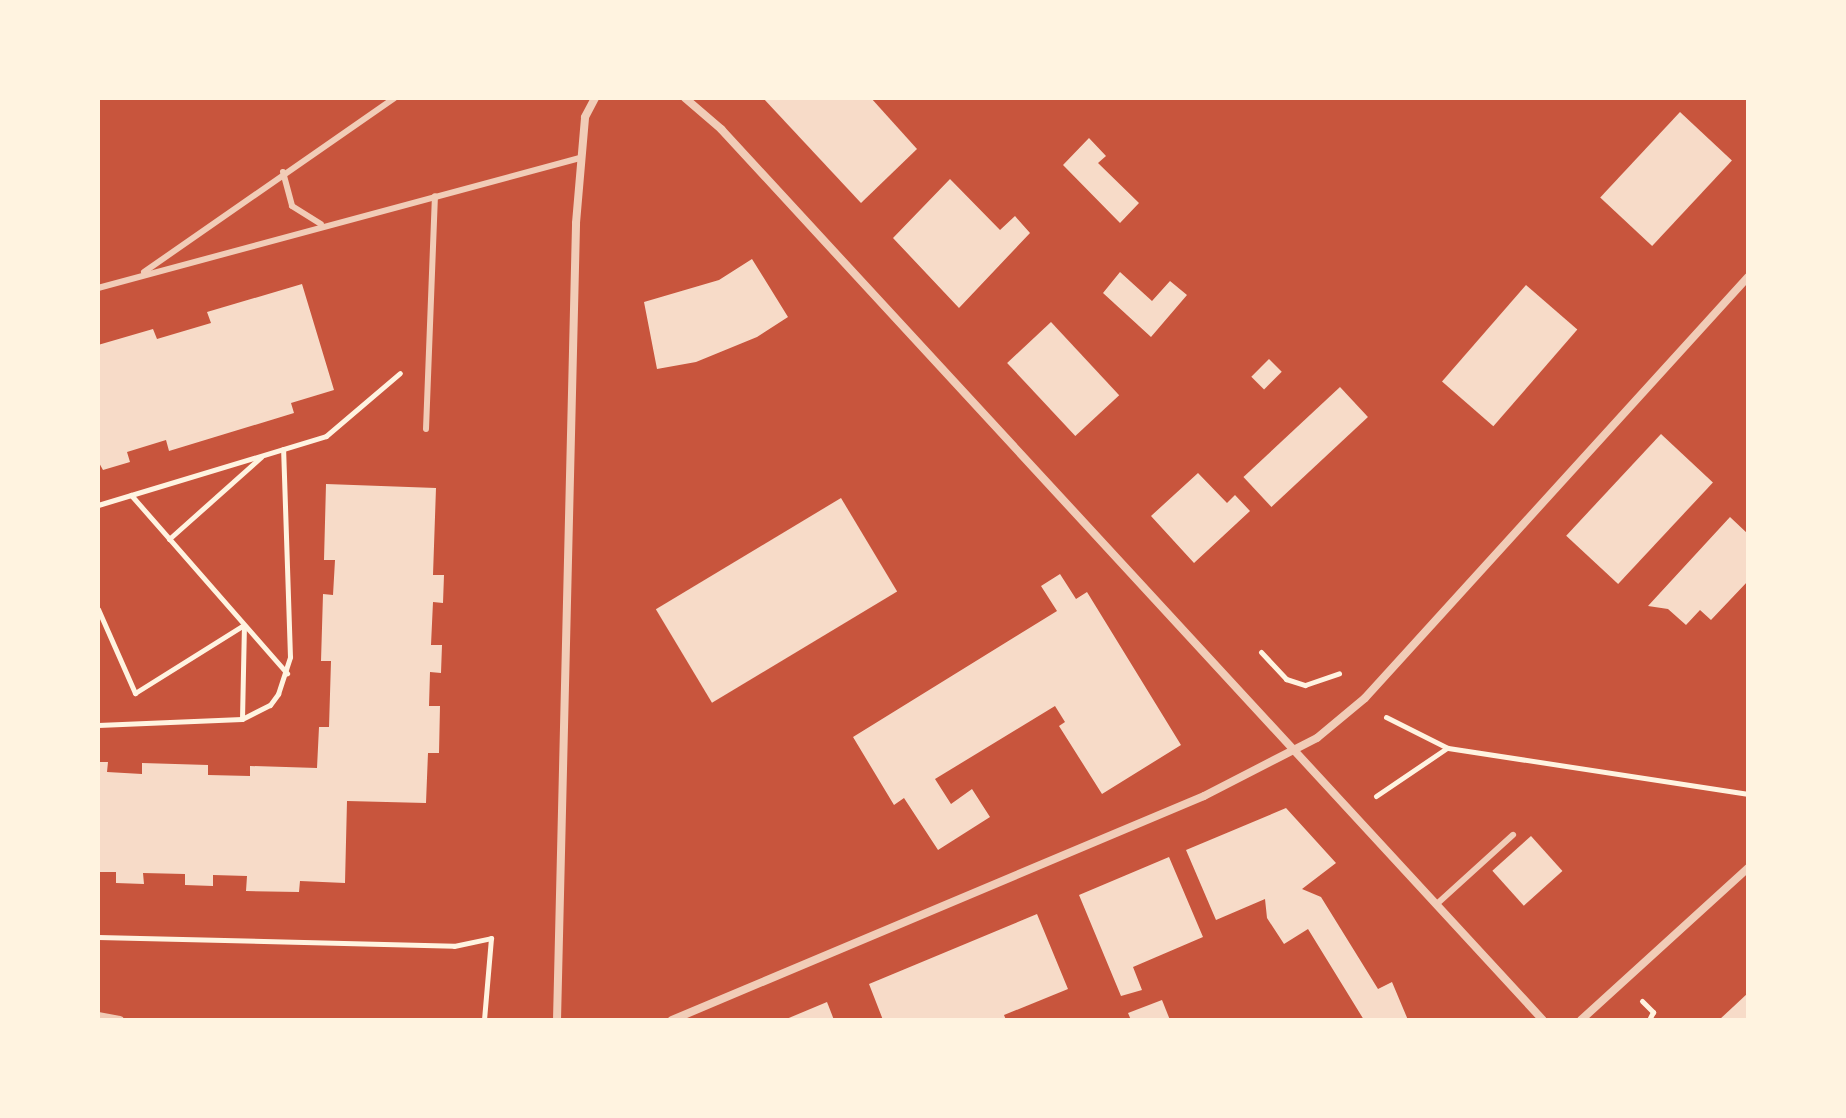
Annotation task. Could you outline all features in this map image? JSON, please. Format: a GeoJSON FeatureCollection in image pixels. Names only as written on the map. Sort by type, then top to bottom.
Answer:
{"type":"FeatureCollection","features":[{"type":"Feature","properties":{"kind":"street"},"geometry":{"type":"LineString","coordinates":[[557,1020],[580,158],[585,117],[595,98]]}},
{"type":"Feature","properties":{"kind":"street"},"geometry":{"type":"LineString","coordinates":[[685,98],[721,129],[1295,752],[1439,902],[1543,1020]]}},
{"type":"Feature","properties":{"kind":"street"},"geometry":{"type":"LineString","coordinates":[[672,1020],[1204,796],[1295,752],[1365,698],[1748,277]]}},
{"type":"Feature","properties":{"kind":"street"},"geometry":{"type":"LineString","coordinates":[[1581,1020],[1748,868]]}},
{"type":"Feature","properties":{"kind":"street"},"geometry":{"type":"LineString","coordinates":[[98,1016],[120,1020]]}},
{"type":"Feature","properties":{"kind":"lane"},"geometry":{"type":"LineString","coordinates":[[139,276],[283,172],[394,98]]}},
{"type":"Feature","properties":{"kind":"lane"},"geometry":{"type":"LineString","coordinates":[[98,288],[321,224],[580,158]]}},
{"type":"Feature","properties":{"kind":"lane"},"geometry":{"type":"LineString","coordinates":[[283,172],[292,206],[321,224]]}},
{"type":"Feature","properties":{"kind":"lane"},"geometry":{"type":"LineString","coordinates":[[426,429],[435,196]]}},
{"type":"Feature","properties":{"kind":"lane"},"geometry":{"type":"LineString","coordinates":[[1439,902],[1513,835]]}},
{"type":"Feature","properties":{"kind":"path"},"geometry":{"type":"LineString","coordinates":[[98,505],[326,436],[429,348]]}},
{"type":"Feature","properties":{"kind":"path"},"geometry":{"type":"LineString","coordinates":[[98,725],[242,719],[270,705],[287,673],[283,449]]}},
{"type":"Feature","properties":{"kind":"path"},"geometry":{"type":"LineString","coordinates":[[169,539],[263,456]]}},
{"type":"Feature","properties":{"kind":"path"},"geometry":{"type":"LineString","coordinates":[[131,495],[287,673]]}},
{"type":"Feature","properties":{"kind":"path"},"geometry":{"type":"LineString","coordinates":[[98,609],[135,693],[244,625]]}},
{"type":"Feature","properties":{"kind":"path"},"geometry":{"type":"LineString","coordinates":[[242,719],[244,625]]}},
{"type":"Feature","properties":{"kind":"path"},"geometry":{"type":"LineString","coordinates":[[1261,652],[1286,679],[1305,685],[1339,673]]}},
{"type":"Feature","properties":{"kind":"path"},"geometry":{"type":"LineString","coordinates":[[1386,717],[1448,748],[1748,794]]}},
{"type":"Feature","properties":{"kind":"path"},"geometry":{"type":"LineString","coordinates":[[1376,796],[1448,748]]}},
{"type":"Feature","properties":{"kind":"path"},"geometry":{"type":"LineString","coordinates":[[98,937],[454,946],[491,938],[484,1020]]}},
{"type":"Feature","properties":{"kind":"building"},"geometry":{"type":"Polygon","coordinates":[[[763,98],[871,98],[917,149],[861,203],[763,98]]]}},
{"type":"Feature","properties":{"kind":"building"},"geometry":{"type":"Polygon","coordinates":[[[1680,112],[1732,160],[1652,246],[1600,198],[1680,112]]]}},
{"type":"Feature","properties":{"kind":"building"},"geometry":{"type":"Polygon","coordinates":[[[1089,138],[1106,156],[1098,163],[1139,203],[1120,223],[1063,165],[1089,138]]]}},
{"type":"Feature","properties":{"kind":"building"},"geometry":{"type":"Polygon","coordinates":[[[950,179],[1000,230],[1015,216],[1030,233],[959,308],[893,238],[950,179]]]}},
{"type":"Feature","properties":{"kind":"building"},"geometry":{"type":"Polygon","coordinates":[[[752,259],[788,317],[757,337],[696,362],[657,369],[644,302],[719,280],[752,259]]]}},
{"type":"Feature","properties":{"kind":"building"},"geometry":{"type":"Polygon","coordinates":[[[1120,272],[1152,301],[1170,281],[1187,295],[1151,337],[1103,293],[1120,272]]]}},
{"type":"Feature","properties":{"kind":"building"},"geometry":{"type":"Polygon","coordinates":[[[302,284],[334,390],[291,403],[294,413],[169,451],[166,440],[127,452],[130,462],[103,470],[98,461],[98,345],[153,329],[157,339],[211,323],[207,312],[302,284]]]}},
{"type":"Feature","properties":{"kind":"building"},"geometry":{"type":"Polygon","coordinates":[[[1526,285],[1577,330],[1493,426],[1442,382],[1526,285]]]}},
{"type":"Feature","properties":{"kind":"building"},"geometry":{"type":"Polygon","coordinates":[[[1051,322],[1119,395],[1075,436],[1007,363],[1051,322]]]}},
{"type":"Feature","properties":{"kind":"building"},"geometry":{"type":"Polygon","coordinates":[[[1269,359],[1282,372],[1264,389],[1251,377],[1269,359]]]}},
{"type":"Feature","properties":{"kind":"building"},"geometry":{"type":"Polygon","coordinates":[[[1340,387],[1368,417],[1271,507],[1243,477],[1340,387]]]}},
{"type":"Feature","properties":{"kind":"building"},"geometry":{"type":"Polygon","coordinates":[[[1661,434],[1713,482],[1618,584],[1566,536],[1661,434]]]}},
{"type":"Feature","properties":{"kind":"building"},"geometry":{"type":"Polygon","coordinates":[[[1198,473],[1227,503],[1235,495],[1250,511],[1194,563],[1151,516],[1198,473]]]}},
{"type":"Feature","properties":{"kind":"building"},"geometry":{"type":"Polygon","coordinates":[[[326,484],[436,488],[433,575],[444,575],[443,603],[433,602],[431,645],[442,645],[441,673],[430,672],[429,706],[440,706],[439,753],[428,753],[426,803],[347,801],[345,883],[300,881],[299,892],[246,891],[247,876],[213,875],[213,886],[185,885],[185,874],[143,873],[144,884],[116,883],[116,872],[98,872],[98,762],[108,762],[107,772],[142,774],[142,763],[208,765],[208,775],[250,776],[250,766],[317,768],[319,727],[329,727],[331,661],[321,661],[323,594],[333,595],[335,560],[324,560],[326,484]]]}},
{"type":"Feature","properties":{"kind":"building"},"geometry":{"type":"Polygon","coordinates":[[[841,498],[897,591],[712,703],[656,609],[841,498]]]}},
{"type":"Feature","properties":{"kind":"building"},"geometry":{"type":"Polygon","coordinates":[[[1730,517],[1748,534],[1748,581],[1711,620],[1700,610],[1686,625],[1668,609],[1648,606],[1730,517]]]}},
{"type":"Feature","properties":{"kind":"building"},"geometry":{"type":"Polygon","coordinates":[[[1060,574],[1076,599],[1087,592],[1181,745],[1102,794],[1059,726],[1065,722],[1055,706],[935,779],[951,804],[972,789],[990,817],[938,850],[904,798],[894,805],[853,737],[1057,611],[1041,586],[1060,574]]]}},
{"type":"Feature","properties":{"kind":"building"},"geometry":{"type":"Polygon","coordinates":[[[1286,808],[1336,863],[1302,889],[1321,897],[1378,989],[1392,982],[1408,1020],[1364,1020],[1308,929],[1284,944],[1267,918],[1265,899],[1216,920],[1186,850],[1286,808]]]}},
{"type":"Feature","properties":{"kind":"building"},"geometry":{"type":"Polygon","coordinates":[[[1531,836],[1562,871],[1524,906],[1492,871],[1531,836]]]}},
{"type":"Feature","properties":{"kind":"building"},"geometry":{"type":"Polygon","coordinates":[[[1169,857],[1203,937],[1133,967],[1142,990],[1121,996],[1079,895],[1169,857]]]}},
{"type":"Feature","properties":{"kind":"building"},"geometry":{"type":"Polygon","coordinates":[[[1037,914],[1068,989],[1004,1015],[1006,1020],[883,1020],[869,984],[1037,914]]]}},
{"type":"Feature","properties":{"kind":"building"},"geometry":{"type":"Polygon","coordinates":[[[1748,993],[1748,1020],[1719,1020],[1748,993]]]}},
{"type":"Feature","properties":{"kind":"building"},"geometry":{"type":"Polygon","coordinates":[[[1162,1000],[1170,1020],[1131,1020],[1128,1013],[1162,1000]]]}},
{"type":"Feature","properties":{"kind":"building"},"geometry":{"type":"Polygon","coordinates":[[[827,1002],[834,1020],[784,1020],[827,1002]]]}}]}
